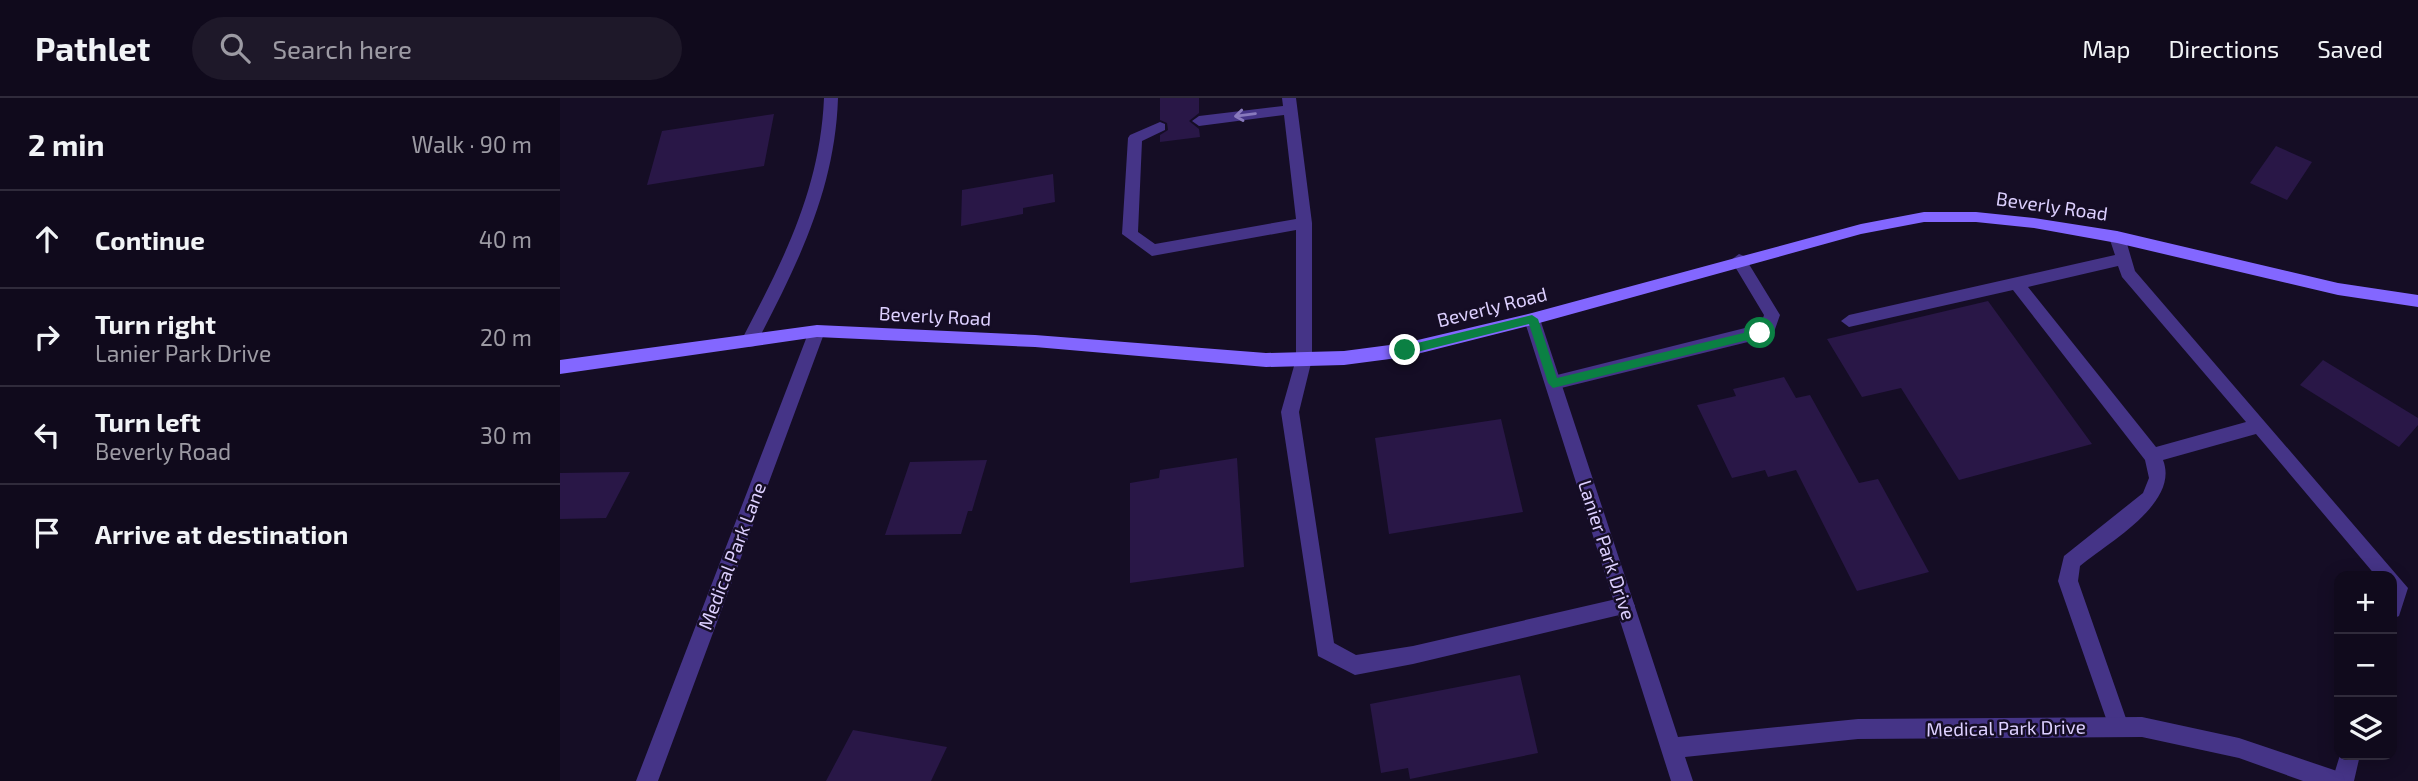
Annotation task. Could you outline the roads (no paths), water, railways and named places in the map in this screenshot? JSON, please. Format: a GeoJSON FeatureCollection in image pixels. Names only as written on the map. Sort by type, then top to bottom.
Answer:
{"type":"FeatureCollection","features":[{"type":"Feature","properties":{"kind":"street"},"geometry":{"type":"LineString","coordinates":[[749,341],[812,211],[825,162],[831,98]]}},
{"type":"Feature","properties":{"kind":"street"},"geometry":{"type":"LineString","coordinates":[[1199,121],[1290,104],[1304,223],[1304,359],[1290,412],[1325,649],[1355,665],[1413,655],[1625,606]]}},
{"type":"Feature","properties":{"kind":"street"},"geometry":{"type":"LineString","coordinates":[[1160,127],[1135,138],[1130,234],[1152,250],[1304,223]]}},
{"type":"Feature","properties":{"kind":"street","name":"Beverly Road"},"geometry":{"type":"LineString","coordinates":[[560,367],[817,331],[1035,341],[1266,360],[1344,358],[1405,350],[1532,319],[1739,260],[1860,229],[1924,217],[1976,216],[2117,237],[2338,289],[2418,301]]}},
{"type":"Feature","properties":{"kind":"street"},"geometry":{"type":"LineString","coordinates":[[2117,237],[2128,273],[2384,571]]}},
{"type":"Feature","properties":{"kind":"street"},"geometry":{"type":"LineString","coordinates":[[1849,321],[2124,259]]}},
{"type":"Feature","properties":{"kind":"street"},"geometry":{"type":"LineString","coordinates":[[1553,383],[1760,333],[1768,328],[1772,315],[1739,260]]}},
{"type":"Feature","properties":{"kind":"street"},"geometry":{"type":"LineString","coordinates":[[2016,283],[2152,455],[2158,468],[2160,478],[2149,499],[2071,562],[2068,581],[2119,727]]}},
{"type":"Feature","properties":{"kind":"street","name":"Lanier Park Drive"},"geometry":{"type":"LineString","coordinates":[[1532,319],[1682,781]]}},
{"type":"Feature","properties":{"kind":"street","name":"Medical Park Lane"},"geometry":{"type":"LineString","coordinates":[[647,781],[817,331]]}},
{"type":"Feature","properties":{"kind":"street"},"geometry":{"type":"LineString","coordinates":[[2152,455],[2259,426]]}},
{"type":"Feature","properties":{"kind":"street","name":"Medical Park Drive"},"geometry":{"type":"LineString","coordinates":[[1672,748],[1858,729],[2142,727],[2239,748],[2334,781]]}},
{"type":"Feature","properties":{"kind":"street"},"geometry":{"type":"LineString","coordinates":[[2343,781],[2349,760]]}}]}
